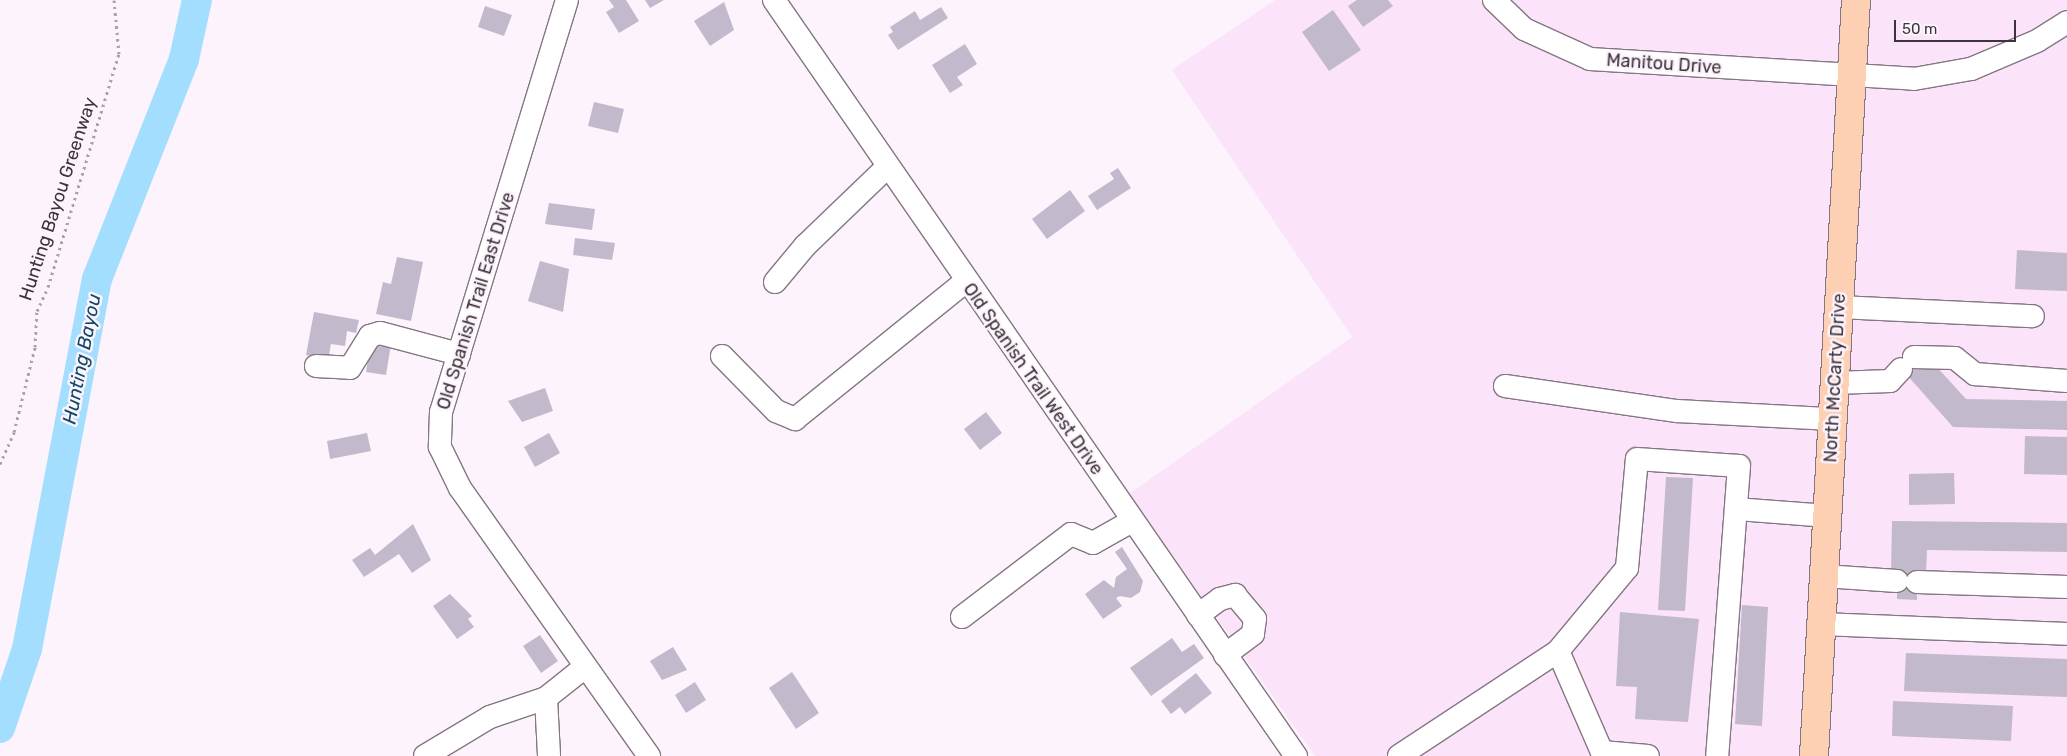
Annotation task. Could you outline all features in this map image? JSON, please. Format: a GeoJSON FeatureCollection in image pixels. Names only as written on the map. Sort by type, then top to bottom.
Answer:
{"type":"FeatureCollection","features":[{"type":"Feature","properties":{"kind":"main road","name":"North McCarty Drive"},"geometry":{"type":"LineString","coordinates":[[1814,756],[1856,0]]}},
{"type":"Feature","properties":{"kind":"street","name":"Old Spanish Trail East Drive"},"geometry":{"type":"LineString","coordinates":[[567,0],[441,412],[440,447],[460,488],[649,756]]}},
{"type":"Feature","properties":{"kind":"street","name":"Old Spanish Trail West Drive"},"geometry":{"type":"LineString","coordinates":[[774,0],[886,168],[1296,756]]}},
{"type":"Feature","properties":{"kind":"street","name":"Manitou Drive"},"geometry":{"type":"LineString","coordinates":[[1494,0],[1524,30],[1590,59],[1914,79],[1970,69],[2037,42],[2067,22]]}},
{"type":"Feature","properties":{"kind":"street"},"geometry":{"type":"LineString","coordinates":[[775,282],[805,246],[886,168]]}},
{"type":"Feature","properties":{"kind":"street"},"geometry":{"type":"LineString","coordinates":[[722,356],[776,411],[794,418],[966,282]]}},
{"type":"Feature","properties":{"kind":"street"},"geometry":{"type":"LineString","coordinates":[[1838,307],[2033,316]]}},
{"type":"Feature","properties":{"kind":"street"},"geometry":{"type":"LineString","coordinates":[[316,366],[350,368],[370,336],[380,333],[459,354]]}},
{"type":"Feature","properties":{"kind":"street"},"geometry":{"type":"LineString","coordinates":[[1835,383],[1890,381],[1908,363],[1954,358],[1975,374],[2067,381]]}},
{"type":"Feature","properties":{"kind":"street"},"geometry":{"type":"LineString","coordinates":[[1504,386],[1677,411],[1832,419]]}},
{"type":"Feature","properties":{"kind":"street"},"geometry":{"type":"LineString","coordinates":[[1399,756],[1558,651],[1627,568],[1637,459],[1739,466],[1717,756]]}},
{"type":"Feature","properties":{"kind":"street"},"geometry":{"type":"LineString","coordinates":[[1736,508],[1827,516]]}},
{"type":"Feature","properties":{"kind":"street"},"geometry":{"type":"LineString","coordinates":[[962,617],[1070,534],[1093,543],[1132,521]]}},
{"type":"Feature","properties":{"kind":"street"},"geometry":{"type":"LineString","coordinates":[[1824,576],[2067,587]]}},
{"type":"Feature","properties":{"kind":"street"},"geometry":{"type":"LineString","coordinates":[[1198,615],[1220,598],[1235,595],[1255,619],[1254,634],[1225,655]]}},
{"type":"Feature","properties":{"kind":"street"},"geometry":{"type":"LineString","coordinates":[[1821,624],[2067,634]]}},
{"type":"Feature","properties":{"kind":"street"},"geometry":{"type":"LineString","coordinates":[[1558,651],[1602,752],[1648,756]]}},
{"type":"Feature","properties":{"kind":"street"},"geometry":{"type":"LineString","coordinates":[[425,756],[490,717],[546,698],[586,667]]}},
{"type":"Feature","properties":{"kind":"street"},"geometry":{"type":"LineString","coordinates":[[546,698],[549,756]]}},
{"type":"Feature","properties":{"kind":"path","name":"Hunting Bayou Greenway"},"geometry":{"type":"LineString","coordinates":[[0,464],[14,432],[35,348],[36,311],[48,287],[119,54],[114,0]]}},
{"type":"Feature","properties":{"kind":"shaded area"},"geometry":{"type":"Polygon","coordinates":[[[1275,0],[2067,0],[2067,756],[1315,756],[1129,494],[1352,337],[1172,70],[1275,0]]]}},
{"type":"Feature","properties":{"kind":"building"},"geometry":{"type":"Polygon","coordinates":[[[609,0],[626,0],[639,21],[619,33],[606,12],[614,7],[609,0]]]}},
{"type":"Feature","properties":{"kind":"building"},"geometry":{"type":"Polygon","coordinates":[[[645,0],[664,0],[650,8],[645,0]]]}},
{"type":"Feature","properties":{"kind":"building"},"geometry":{"type":"Polygon","coordinates":[[[1357,0],[1388,0],[1393,6],[1363,27],[1348,6],[1357,0]]]}},
{"type":"Feature","properties":{"kind":"building"},"geometry":{"type":"Polygon","coordinates":[[[724,2],[734,30],[710,46],[694,21],[724,2]]]}},
{"type":"Feature","properties":{"kind":"building"},"geometry":{"type":"Polygon","coordinates":[[[485,6],[512,15],[504,36],[478,27],[485,6]]]}},
{"type":"Feature","properties":{"kind":"building"},"geometry":{"type":"Polygon","coordinates":[[[941,7],[948,18],[898,50],[888,35],[893,32],[890,27],[915,11],[920,20],[941,7]]]}},
{"type":"Feature","properties":{"kind":"building"},"geometry":{"type":"Polygon","coordinates":[[[1333,10],[1361,50],[1329,71],[1302,32],[1333,10]]]}},
{"type":"Feature","properties":{"kind":"building"},"geometry":{"type":"Polygon","coordinates":[[[965,44],[977,64],[957,77],[963,85],[950,93],[932,65],[965,44]]]}},
{"type":"Feature","properties":{"kind":"building"},"geometry":{"type":"Polygon","coordinates":[[[594,102],[624,109],[618,133],[588,126],[594,102]]]}},
{"type":"Feature","properties":{"kind":"building"},"geometry":{"type":"Polygon","coordinates":[[[1118,168],[1131,188],[1097,210],[1088,196],[1114,179],[1110,173],[1118,168]]]}},
{"type":"Feature","properties":{"kind":"building"},"geometry":{"type":"Polygon","coordinates":[[[1070,190],[1085,211],[1047,239],[1032,219],[1070,190]]]}},
{"type":"Feature","properties":{"kind":"building"},"geometry":{"type":"Polygon","coordinates":[[[549,203],[595,209],[592,230],[545,224],[549,203]]]}},
{"type":"Feature","properties":{"kind":"building"},"geometry":{"type":"Polygon","coordinates":[[[575,238],[615,243],[612,260],[573,255],[575,238]]]}},
{"type":"Feature","properties":{"kind":"building"},"geometry":{"type":"Polygon","coordinates":[[[2017,250],[2067,253],[2067,291],[2015,289],[2017,250]]]}},
{"type":"Feature","properties":{"kind":"building"},"geometry":{"type":"Polygon","coordinates":[[[397,257],[423,262],[411,321],[376,314],[383,282],[391,284],[397,257]]]}},
{"type":"Feature","properties":{"kind":"building"},"geometry":{"type":"Polygon","coordinates":[[[540,261],[569,269],[563,312],[528,301],[540,261]]]}},
{"type":"Feature","properties":{"kind":"building"},"geometry":{"type":"Polygon","coordinates":[[[314,312],[359,320],[356,333],[347,331],[345,346],[331,344],[328,360],[306,355],[314,312]]]}},
{"type":"Feature","properties":{"kind":"building"},"geometry":{"type":"Polygon","coordinates":[[[371,340],[391,344],[386,375],[366,372],[371,340]]]}},
{"type":"Feature","properties":{"kind":"building"},"geometry":{"type":"Polygon","coordinates":[[[1934,364],[1966,399],[2067,401],[2067,430],[1953,427],[1899,366],[1934,364]]]}},
{"type":"Feature","properties":{"kind":"building"},"geometry":{"type":"Polygon","coordinates":[[[545,388],[553,411],[522,422],[508,401],[545,388]]]}},
{"type":"Feature","properties":{"kind":"building"},"geometry":{"type":"Polygon","coordinates":[[[986,412],[1002,433],[980,450],[964,429],[986,412]]]}},
{"type":"Feature","properties":{"kind":"building"},"geometry":{"type":"Polygon","coordinates":[[[367,433],[371,451],[330,459],[327,441],[367,433]]]}},
{"type":"Feature","properties":{"kind":"building"},"geometry":{"type":"Polygon","coordinates":[[[549,433],[560,453],[535,467],[524,447],[549,433]]]}},
{"type":"Feature","properties":{"kind":"building"},"geometry":{"type":"Polygon","coordinates":[[[2025,436],[2067,437],[2067,475],[2024,474],[2025,436]]]}},
{"type":"Feature","properties":{"kind":"building"},"geometry":{"type":"Polygon","coordinates":[[[1954,473],[1955,504],[1909,505],[1909,474],[1954,473]]]}},
{"type":"Feature","properties":{"kind":"building"},"geometry":{"type":"Polygon","coordinates":[[[1666,477],[1693,478],[1685,611],[1658,610],[1666,477]]]}},
{"type":"Feature","properties":{"kind":"building"},"geometry":{"type":"Polygon","coordinates":[[[1892,521],[2067,523],[2067,552],[1927,550],[1926,576],[1917,576],[1917,600],[1897,599],[1897,574],[1891,574],[1892,521]]]}},
{"type":"Feature","properties":{"kind":"building"},"geometry":{"type":"Polygon","coordinates":[[[413,524],[431,560],[412,573],[399,554],[364,577],[352,560],[370,548],[375,555],[413,524]]]}},
{"type":"Feature","properties":{"kind":"building"},"geometry":{"type":"Polygon","coordinates":[[[1122,547],[1143,581],[1140,592],[1131,598],[1120,596],[1116,598],[1122,606],[1103,619],[1085,594],[1104,580],[1114,588],[1116,577],[1127,569],[1115,552],[1122,547]]]}},
{"type":"Feature","properties":{"kind":"building"},"geometry":{"type":"Polygon","coordinates":[[[450,594],[472,616],[468,619],[474,627],[457,639],[433,606],[450,594]]]}},
{"type":"Feature","properties":{"kind":"building"},"geometry":{"type":"Polygon","coordinates":[[[1742,605],[1768,607],[1762,726],[1735,724],[1742,605]]]}},
{"type":"Feature","properties":{"kind":"building"},"geometry":{"type":"Polygon","coordinates":[[[1620,612],[1699,619],[1688,722],[1635,719],[1637,687],[1616,686],[1620,612]]]}},
{"type":"Feature","properties":{"kind":"building"},"geometry":{"type":"Polygon","coordinates":[[[540,635],[558,661],[541,673],[523,646],[540,635]]]}},
{"type":"Feature","properties":{"kind":"building"},"geometry":{"type":"Polygon","coordinates":[[[1172,638],[1182,652],[1194,644],[1204,658],[1151,696],[1130,668],[1172,638]]]}},
{"type":"Feature","properties":{"kind":"building"},"geometry":{"type":"Polygon","coordinates":[[[673,647],[687,670],[662,680],[650,661],[673,647]]]}},
{"type":"Feature","properties":{"kind":"building"},"geometry":{"type":"Polygon","coordinates":[[[1906,653],[2067,659],[2067,697],[1904,691],[1906,653]]]}},
{"type":"Feature","properties":{"kind":"building"},"geometry":{"type":"Polygon","coordinates":[[[792,672],[819,713],[796,729],[769,688],[792,672]]]}},
{"type":"Feature","properties":{"kind":"building"},"geometry":{"type":"Polygon","coordinates":[[[1196,673],[1212,693],[1185,714],[1180,707],[1171,714],[1161,701],[1196,673]]]}},
{"type":"Feature","properties":{"kind":"building"},"geometry":{"type":"Polygon","coordinates":[[[695,682],[706,700],[686,713],[675,695],[695,682]]]}},
{"type":"Feature","properties":{"kind":"building"},"geometry":{"type":"Polygon","coordinates":[[[1893,701],[2013,706],[2011,741],[1892,736],[1893,701]]]}},
{"type":"Feature","properties":{"kind":"waterway","name":"Hunting Bayou"},"geometry":{"type":"LineString","coordinates":[[0,728],[27,649],[97,279],[184,59],[197,0]]}}]}
